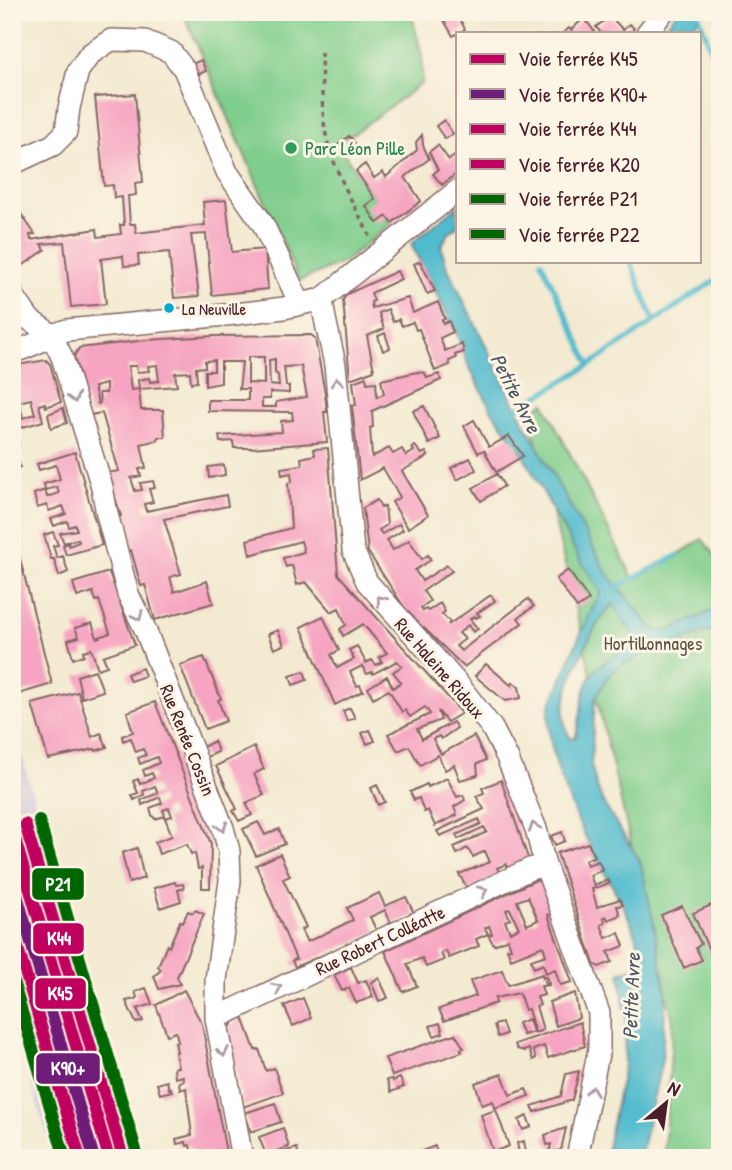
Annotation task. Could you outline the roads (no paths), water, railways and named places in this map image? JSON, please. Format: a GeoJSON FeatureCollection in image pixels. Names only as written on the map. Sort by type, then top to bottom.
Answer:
{"type":"FeatureCollection","features":[{"type":"Feature","properties":{"kind":"street"},"geometry":{"type":"LineString","coordinates":[[648,32],[663,12]]}},
{"type":"Feature","properties":{"kind":"street"},"geometry":{"type":"LineString","coordinates":[[12,164],[53,145],[66,132],[78,71],[90,54],[111,40],[145,41],[171,52],[184,69],[227,172],[263,224],[300,304]]}},
{"type":"Feature","properties":{"kind":"street"},"geometry":{"type":"LineString","coordinates":[[12,352],[51,334],[67,330],[236,314],[322,299],[456,192]]}},
{"type":"Feature","properties":{"kind":"street"},"geometry":{"type":"LineString","coordinates":[[12,294],[30,320],[51,334]]}},
{"type":"Feature","properties":{"kind":"street","name":"Rue Haleine Ridoux"},"geometry":{"type":"LineString","coordinates":[[322,299],[330,335],[342,425],[353,550],[360,569],[386,606],[458,684],[492,727],[508,757],[536,829],[545,865],[599,1013],[599,1049],[577,1158]]}},
{"type":"Feature","properties":{"kind":"street","name":"Rue Renée Cossin"},"geometry":{"type":"LineString","coordinates":[[51,334],[62,357],[102,487],[128,594],[145,629],[223,828],[229,851],[230,881],[218,956],[216,1018],[242,1158]]}},
{"type":"Feature","properties":{"kind":"street","name":"Rue Robert Colléatte"},"geometry":{"type":"LineString","coordinates":[[216,1018],[530,869],[545,865]]}},
{"type":"Feature","properties":{"kind":"water"},"geometry":{"type":"Polygon","coordinates":[[[677,12],[699,12],[690,32],[662,32],[677,12]]]}},
{"type":"Feature","properties":{"kind":"water","name":"Petite Avre"},"geometry":{"type":"Polygon","coordinates":[[[456,207],[456,227],[441,246],[446,265],[517,409],[608,575],[658,631],[668,631],[720,607],[720,627],[620,666],[608,677],[595,699],[591,765],[605,806],[640,861],[666,991],[662,1059],[640,1158],[605,1158],[624,1066],[626,1018],[620,973],[643,965],[637,938],[626,912],[591,848],[565,790],[549,730],[551,702],[601,592],[580,560],[519,447],[492,411],[468,364],[456,332],[411,244],[456,207]],[[613,604],[588,641],[568,690],[564,717],[570,738],[575,738],[578,730],[584,694],[591,677],[600,666],[635,639],[613,604]]]}},
{"type":"Feature","properties":{"kind":"waterway"},"geometry":{"type":"LineString","coordinates":[[692,12],[699,16],[720,75]]}},
{"type":"Feature","properties":{"kind":"waterway"},"geometry":{"type":"LineString","coordinates":[[541,262],[590,365]]}},
{"type":"Feature","properties":{"kind":"waterway"},"geometry":{"type":"LineString","coordinates":[[630,262],[654,321]]}},
{"type":"Feature","properties":{"kind":"waterway","name":"Petite Avre"},"geometry":{"type":"LineString","coordinates":[[511,412],[590,365],[720,277]]}},
{"type":"Feature","properties":{"kind":"waterway"},"geometry":{"type":"LineString","coordinates":[[614,589],[678,555]]}},
{"type":"Feature","properties":{"kind":"rail line","name":"P21"},"geometry":{"type":"LineString","coordinates":[[39,820],[136,1150]]}},
{"type":"Feature","properties":{"kind":"rail line","name":"K44"},"geometry":{"type":"LineString","coordinates":[[25,824],[122,1154]]}},
{"type":"Feature","properties":{"kind":"rail line","name":"K45"},"geometry":{"type":"LineString","coordinates":[[12,829],[109,1158]]}},
{"type":"Feature","properties":{"kind":"rail line","name":"K90+"},"geometry":{"type":"LineString","coordinates":[[12,878],[94,1158]]}},
{"type":"Feature","properties":{"kind":"rail line","name":"K20"},"geometry":{"type":"LineString","coordinates":[[12,928],[80,1158]]}},
{"type":"Feature","properties":{"kind":"rail line","name":"P22"},"geometry":{"type":"LineString","coordinates":[[12,978],[65,1158]]}},
{"type":"Feature","properties":{"kind":"place","name":"Parc Léon Pille"},"geometry":{"type":"Point","coordinates":[291,148]}},
{"type":"Feature","properties":{"kind":"place","name":"La Neuville"},"geometry":{"type":"Point","coordinates":[169,308]}},
{"type":"Feature","properties":{"kind":"park label","name":"Hortillonnages"},"geometry":{"type":"Point","coordinates":[653,643]}}]}
